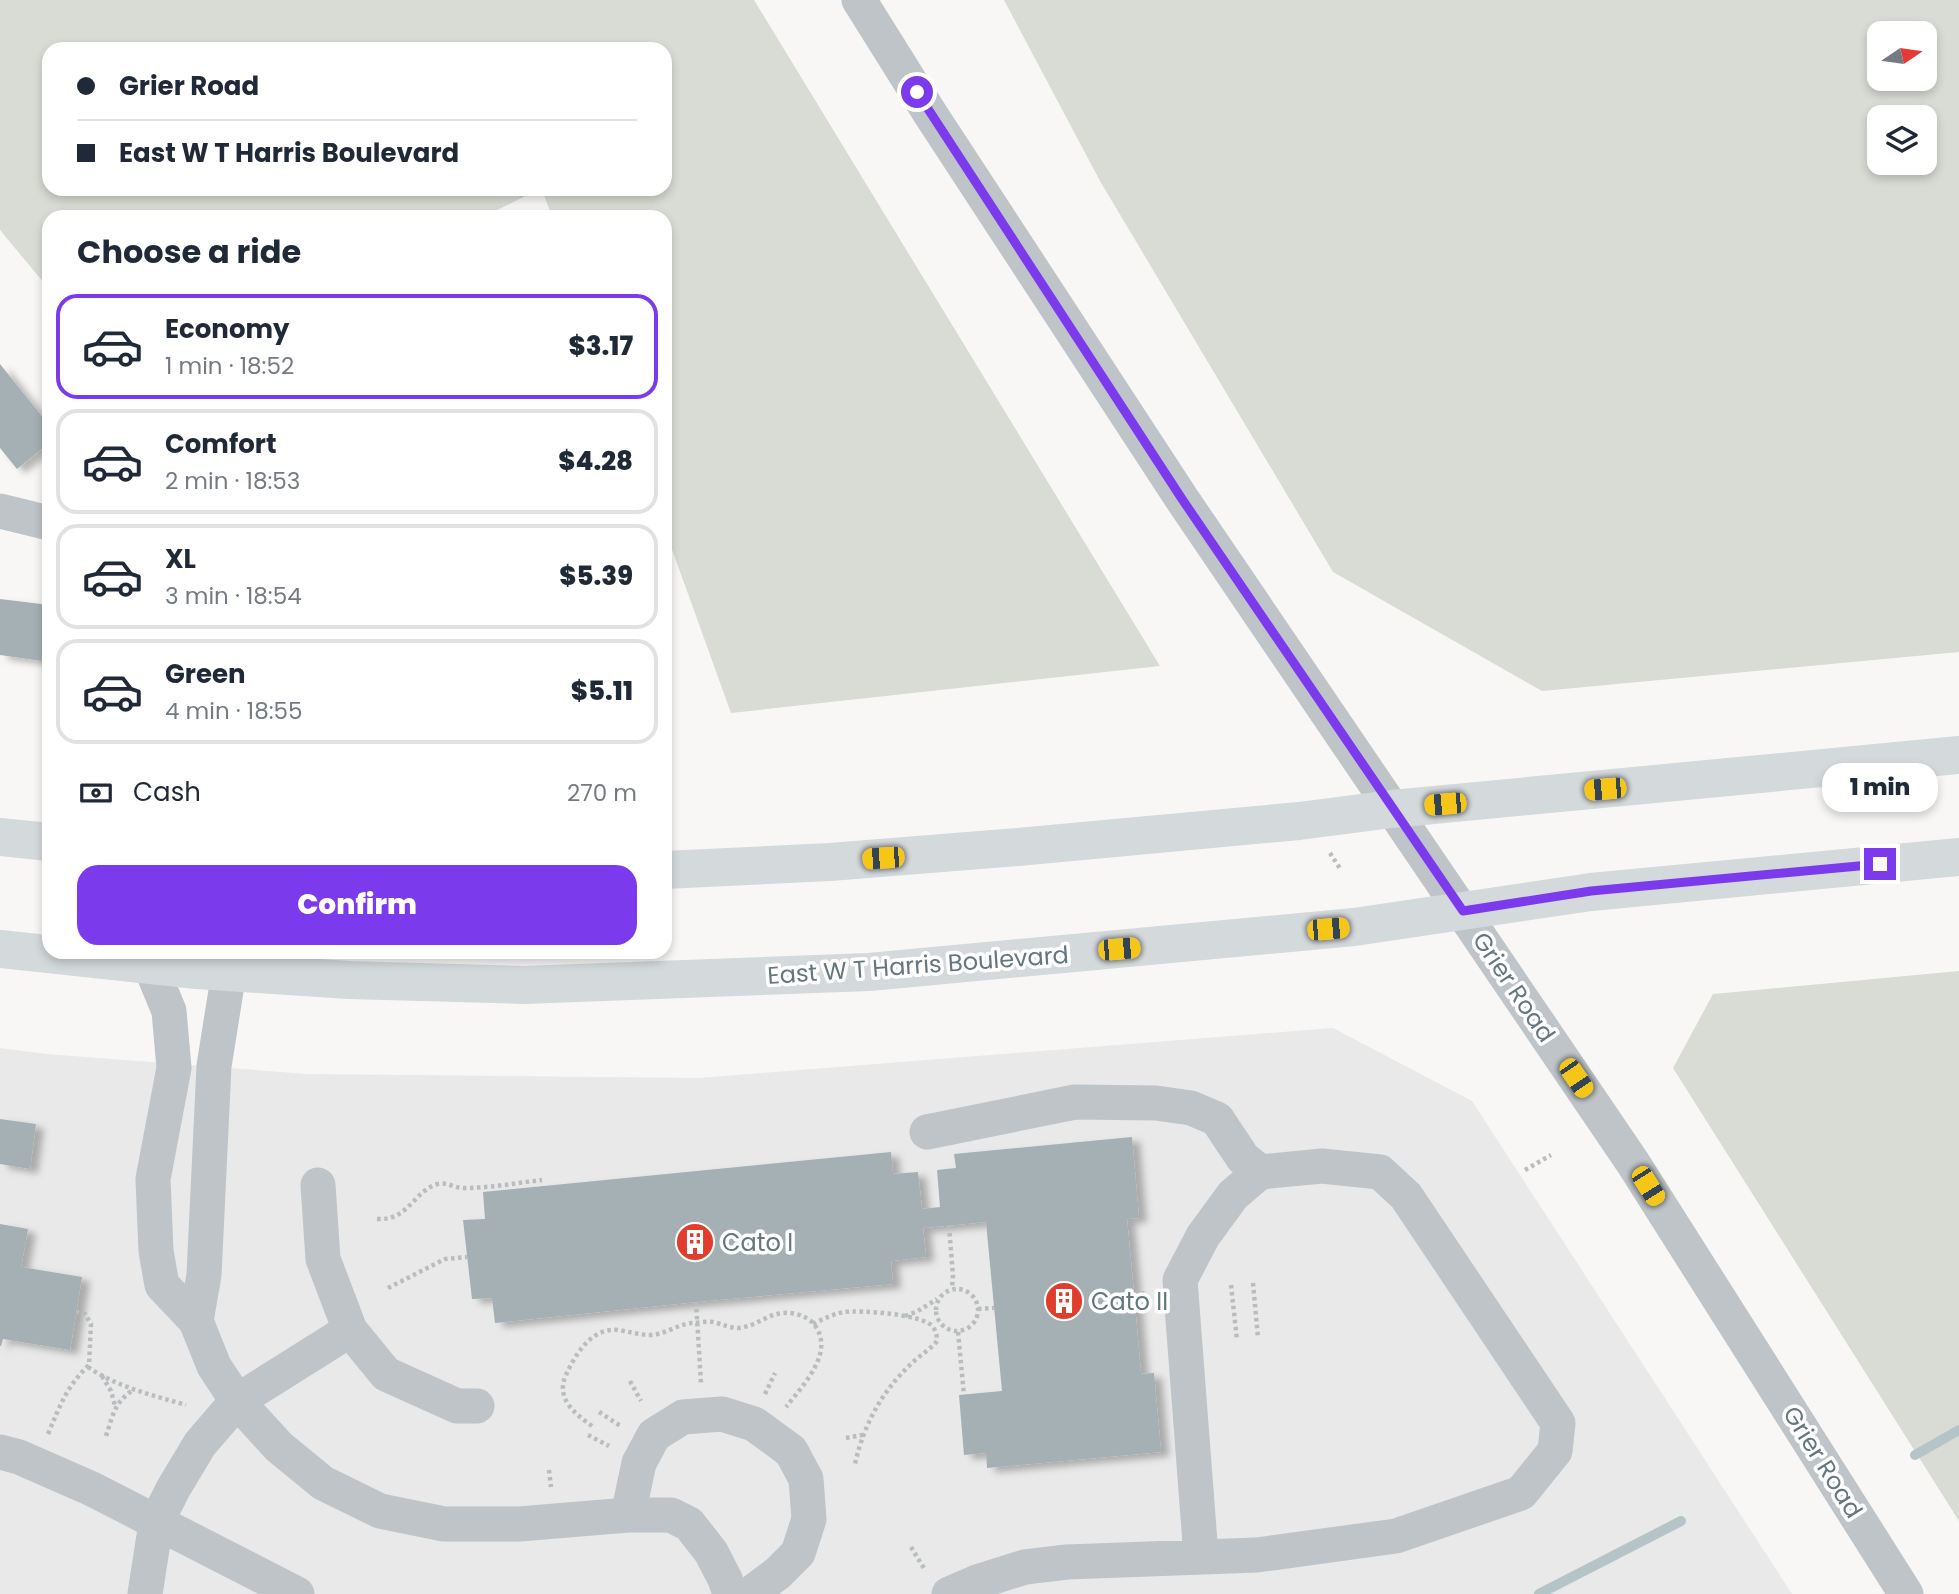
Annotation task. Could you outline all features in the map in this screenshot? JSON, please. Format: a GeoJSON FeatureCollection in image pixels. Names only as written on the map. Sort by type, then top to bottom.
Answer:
{"type":"FeatureCollection","features":[{"type":"Feature","properties":{"kind":"main road"},"geometry":{"type":"LineString","coordinates":[[672,870],[830,862],[1018,847],[1286,822],[1392,808],[1959,755]]}},
{"type":"Feature","properties":{"kind":"main road"},"geometry":{"type":"LineString","coordinates":[[0,837],[42,841]]}},
{"type":"Feature","properties":{"kind":"main road","name":"East W T Harris Boulevard"},"geometry":{"type":"LineString","coordinates":[[94,959],[349,980],[524,985],[869,972],[1340,928],[1591,891],[1959,857]]}},
{"type":"Feature","properties":{"kind":"main road","name":"East W T Harris Boulevard"},"geometry":{"type":"LineString","coordinates":[[0,949],[42,953]]}},
{"type":"Feature","properties":{"kind":"street","name":"Grier Road"},"geometry":{"type":"LineString","coordinates":[[859,0],[1182,499],[1633,1163],[1906,1594]]}},
{"type":"Feature","properties":{"kind":"street"},"geometry":{"type":"LineString","coordinates":[[0,510],[42,521]]}},
{"type":"Feature","properties":{"kind":"street"},"geometry":{"type":"LineString","coordinates":[[150,965],[169,1011],[174,1068],[153,1179],[156,1251],[162,1285],[196,1321],[214,1366],[237,1401],[279,1447],[323,1483],[380,1511],[444,1524],[519,1524],[628,1515],[671,1516],[689,1524],[711,1552],[730,1594]]}},
{"type":"Feature","properties":{"kind":"street"},"geometry":{"type":"LineString","coordinates":[[196,1321],[204,1275],[214,1066],[229,972]]}},
{"type":"Feature","properties":{"kind":"street"},"geometry":{"type":"LineString","coordinates":[[927,1132],[1075,1102],[1156,1103],[1191,1108],[1217,1119],[1242,1158],[1260,1172]]}},
{"type":"Feature","properties":{"kind":"street"},"geometry":{"type":"LineString","coordinates":[[949,1594],[977,1581],[1025,1567],[1068,1562],[1257,1555],[1396,1536],[1521,1493],[1555,1451],[1558,1423],[1406,1196],[1380,1172],[1322,1166],[1260,1172],[1233,1195],[1203,1236],[1180,1280],[1201,1556]]}},
{"type":"Feature","properties":{"kind":"street"},"geometry":{"type":"LineString","coordinates":[[318,1185],[323,1259],[350,1330],[386,1374],[457,1406],[477,1406]]}},
{"type":"Feature","properties":{"kind":"street"},"geometry":{"type":"LineString","coordinates":[[145,1594],[156,1523],[200,1444],[237,1401],[350,1330]]}},
{"type":"Feature","properties":{"kind":"street"},"geometry":{"type":"LineString","coordinates":[[628,1515],[639,1463],[654,1435],[683,1417],[722,1414],[754,1423],[791,1451],[806,1479],[809,1519],[798,1553],[778,1573],[750,1594]]}},
{"type":"Feature","properties":{"kind":"street"},"geometry":{"type":"LineString","coordinates":[[0,1452],[19,1457],[92,1489],[297,1594]]}},
{"type":"Feature","properties":{"kind":"path"},"geometry":{"type":"LineString","coordinates":[[1324,845],[1341,870]]}},
{"type":"Feature","properties":{"kind":"path"},"geometry":{"type":"LineString","coordinates":[[1525,1170],[1550,1156]]}},
{"type":"Feature","properties":{"kind":"path"},"geometry":{"type":"LineString","coordinates":[[377,1219],[387,1219],[408,1209],[431,1186],[441,1183],[465,1188],[542,1181]]}},
{"type":"Feature","properties":{"kind":"path"},"geometry":{"type":"LineString","coordinates":[[949,1226],[952,1289]]}},
{"type":"Feature","properties":{"kind":"path"},"geometry":{"type":"LineString","coordinates":[[388,1288],[445,1259],[467,1257]]}},
{"type":"Feature","properties":{"kind":"path"},"geometry":{"type":"LineString","coordinates":[[1253,1283],[1258,1338]]}},
{"type":"Feature","properties":{"kind":"path"},"geometry":{"type":"LineString","coordinates":[[1231,1285],[1237,1340]]}},
{"type":"Feature","properties":{"kind":"path"},"geometry":{"type":"LineString","coordinates":[[904,1316],[918,1311],[940,1296],[952,1289],[965,1291],[975,1300],[978,1310],[971,1326],[958,1332],[944,1328],[939,1323],[935,1309],[940,1296]]}},
{"type":"Feature","properties":{"kind":"path"},"geometry":{"type":"LineString","coordinates":[[696,1302],[701,1387]]}},
{"type":"Feature","properties":{"kind":"path"},"geometry":{"type":"LineString","coordinates":[[978,1310],[994,1308]]}},
{"type":"Feature","properties":{"kind":"path"},"geometry":{"type":"LineString","coordinates":[[56,1415],[66,1391],[88,1367],[91,1324],[85,1314],[77,1312]]}},
{"type":"Feature","properties":{"kind":"path"},"geometry":{"type":"LineString","coordinates":[[592,1426],[565,1401],[564,1379],[581,1348],[593,1336],[607,1330],[658,1335],[687,1324],[698,1323],[712,1322],[729,1328],[741,1328],[783,1312],[806,1317],[819,1333],[821,1345],[816,1367],[801,1388]]}},
{"type":"Feature","properties":{"kind":"path"},"geometry":{"type":"LineString","coordinates":[[813,1324],[845,1312],[873,1312],[926,1321],[933,1326],[937,1335],[937,1341],[914,1360],[879,1401],[863,1434],[855,1464]]}},
{"type":"Feature","properties":{"kind":"path"},"geometry":{"type":"LineString","coordinates":[[933,1326],[939,1323]]}},
{"type":"Feature","properties":{"kind":"path"},"geometry":{"type":"LineString","coordinates":[[958,1332],[964,1395]]}},
{"type":"Feature","properties":{"kind":"path"},"geometry":{"type":"LineString","coordinates":[[88,1367],[134,1390],[186,1405]]}},
{"type":"Feature","properties":{"kind":"path"},"geometry":{"type":"LineString","coordinates":[[102,1376],[116,1407]]}},
{"type":"Feature","properties":{"kind":"path"},"geometry":{"type":"LineString","coordinates":[[106,1436],[116,1407],[134,1390]]}},
{"type":"Feature","properties":{"kind":"path"},"geometry":{"type":"LineString","coordinates":[[846,1438],[863,1434]]}},
{"type":"Feature","properties":{"kind":"shaded area"},"geometry":{"type":"Polygon","coordinates":[[[0,0],[754,0],[1160,666],[731,713],[672,549],[672,210],[550,210],[544,196],[672,196],[672,42],[42,42],[42,196],[526,196],[497,210],[42,210],[42,281],[0,230],[0,0]]]}},
{"type":"Feature","properties":{"kind":"shaded area"},"geometry":{"type":"Polygon","coordinates":[[[1004,0],[1959,0],[1959,652],[1542,691],[1333,572],[1100,181],[1004,0]]]}},
{"type":"Feature","properties":{"kind":"shaded area"},"geometry":{"type":"Polygon","coordinates":[[[1959,971],[1959,1521],[1673,1068],[1713,994],[1959,971]]]}},
{"type":"Feature","properties":{"kind":"shaded area"},"geometry":{"type":"Polygon","coordinates":[[[1333,1028],[1472,1101],[1792,1594],[0,1594],[0,1048],[307,1074],[699,1078],[1333,1028]]]}},
{"type":"Feature","properties":{"kind":"building"},"geometry":{"type":"Polygon","coordinates":[[[0,364],[42,416],[42,449],[17,469],[0,448],[0,364]]]}},
{"type":"Feature","properties":{"kind":"building"},"geometry":{"type":"Polygon","coordinates":[[[0,599],[42,604],[42,661],[0,655],[0,599]]]}},
{"type":"Feature","properties":{"kind":"building"},"geometry":{"type":"Polygon","coordinates":[[[0,1119],[36,1124],[30,1169],[0,1164],[0,1119]]]}},
{"type":"Feature","properties":{"kind":"building"},"geometry":{"type":"Polygon","coordinates":[[[1132,1137],[1139,1218],[1127,1219],[1141,1374],[1154,1373],[1161,1452],[987,1468],[986,1453],[964,1455],[959,1395],[1002,1391],[986,1222],[923,1228],[926,1257],[891,1261],[893,1284],[495,1323],[492,1298],[472,1299],[463,1220],[485,1219],[483,1192],[891,1152],[893,1174],[918,1172],[922,1209],[940,1207],[937,1170],[956,1168],[954,1154],[1132,1137]]]}},
{"type":"Feature","properties":{"kind":"building"},"geometry":{"type":"Polygon","coordinates":[[[0,1224],[28,1229],[21,1267],[82,1277],[70,1350],[3,1339],[0,1346],[0,1224]]]}},
{"type":"Feature","properties":{"kind":"waterway"},"geometry":{"type":"LineString","coordinates":[[1915,1455],[1959,1430]]}},
{"type":"Feature","properties":{"kind":"waterway"},"geometry":{"type":"LineString","coordinates":[[1539,1594],[1681,1521]]}},
{"type":"Feature","properties":{"kind":"place","name":"Cato I"},"geometry":{"type":"Point","coordinates":[695,1242]}},
{"type":"Feature","properties":{"kind":"place","name":"Cato II"},"geometry":{"type":"Point","coordinates":[1064,1301]}},
{"type":"Feature","properties":{"kind":"route"},"geometry":{"type":"LineString","coordinates":[[917,92],[1182,499],[1463,911],[1591,891],[1880,864]]}}]}
